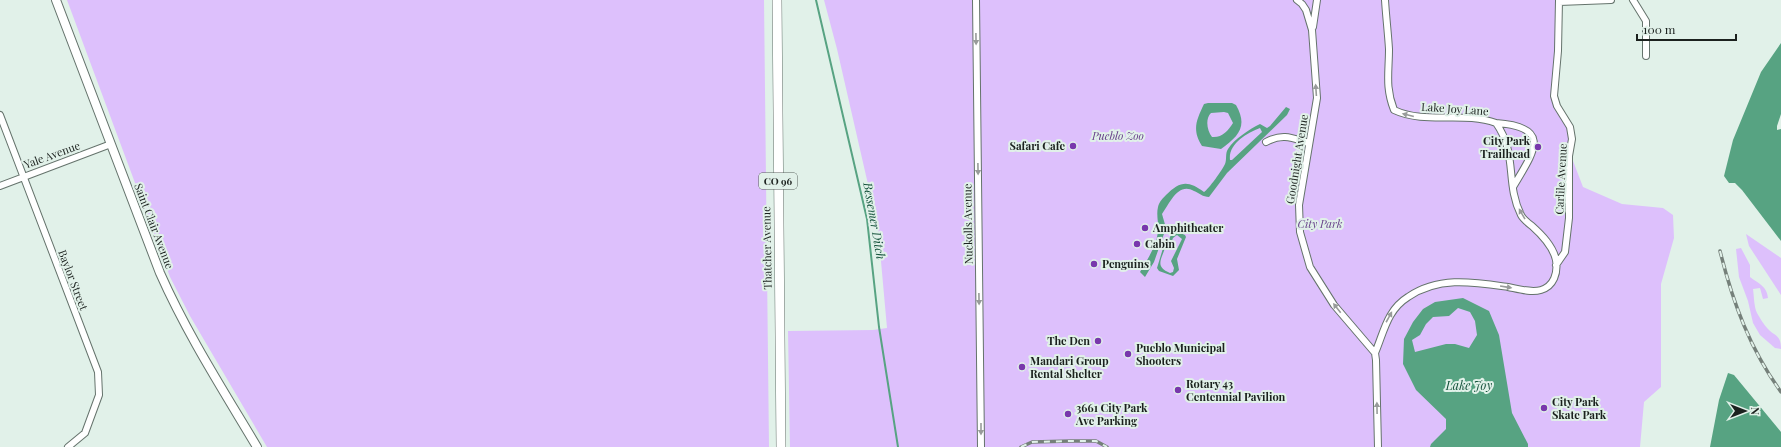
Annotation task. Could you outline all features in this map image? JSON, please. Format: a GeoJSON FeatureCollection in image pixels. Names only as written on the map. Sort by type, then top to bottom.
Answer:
{"type":"FeatureCollection","features":[{"type":"Feature","properties":{"kind":"main road","name":"Thatcher Avenue"},"geometry":{"type":"LineString","coordinates":[[777,0],[781,447]]}},
{"type":"Feature","properties":{"kind":"street","name":"Saint Clair Avenue"},"geometry":{"type":"LineString","coordinates":[[56,0],[171,300],[256,447]]}},
{"type":"Feature","properties":{"kind":"street","name":"Nuckolls Avenue"},"geometry":{"type":"LineString","coordinates":[[976,0],[981,447]]}},
{"type":"Feature","properties":{"kind":"street","name":"Goodnight Avenue"},"geometry":{"type":"LineString","coordinates":[[1297,0],[1306,10],[1312,30],[1317,98],[1299,205],[1300,232],[1310,267],[1334,305],[1375,353]]}},
{"type":"Feature","properties":{"kind":"street"},"geometry":{"type":"LineString","coordinates":[[1312,30],[1317,0]]}},
{"type":"Feature","properties":{"kind":"street","name":"Lake Joy Lane"},"geometry":{"type":"LineString","coordinates":[[1385,0],[1389,50],[1387,81],[1389,98],[1394,110],[1413,116],[1483,119],[1496,123],[1504,134],[1508,146],[1513,194],[1522,217],[1549,244],[1556,260],[1556,265]]}},
{"type":"Feature","properties":{"kind":"street"},"geometry":{"type":"LineString","coordinates":[[1559,1],[1611,0]]}},
{"type":"Feature","properties":{"kind":"street"},"geometry":{"type":"LineString","coordinates":[[1633,0],[1646,21],[1646,56]]}},
{"type":"Feature","properties":{"kind":"street","name":"Carlile Avenue"},"geometry":{"type":"LineString","coordinates":[[1556,265],[1565,252],[1569,218],[1569,156],[1572,140],[1570,127],[1557,106],[1554,96],[1558,51],[1559,1]]}},
{"type":"Feature","properties":{"kind":"street","name":"Baylor Street"},"geometry":{"type":"LineString","coordinates":[[0,115],[98,372],[99,395],[90,421],[85,433],[68,447]]}},
{"type":"Feature","properties":{"kind":"street"},"geometry":{"type":"LineString","coordinates":[[1496,123],[1511,124],[1524,128],[1532,134],[1534,139],[1533,152],[1512,187]]}},
{"type":"Feature","properties":{"kind":"street"},"geometry":{"type":"LineString","coordinates":[[1266,142],[1276,136],[1288,136],[1310,143]]}},
{"type":"Feature","properties":{"kind":"street","name":"Yale Avenue"},"geometry":{"type":"LineString","coordinates":[[0,186],[23,176],[111,144]]}},
{"type":"Feature","properties":{"kind":"street"},"geometry":{"type":"LineString","coordinates":[[1378,447],[1375,353],[1383,328],[1393,310],[1406,297],[1423,288],[1438,283],[1484,283],[1531,291],[1541,290],[1551,284],[1556,272],[1556,265]]}},
{"type":"Feature","properties":{"kind":"green space"},"geometry":{"type":"Polygon","coordinates":[[[67,0],[764,0],[769,447],[267,447],[190,316],[170,277],[67,0]]]}},
{"type":"Feature","properties":{"kind":"green space","name":"City Park"},"geometry":{"type":"Polygon","coordinates":[[[824,0],[1559,0],[1554,96],[1570,127],[1570,153],[1583,187],[1622,204],[1663,208],[1673,215],[1674,238],[1661,284],[1661,387],[1644,402],[1640,447],[790,447],[788,331],[873,330],[887,328],[878,228],[837,49],[824,0]]]}},
{"type":"Feature","properties":{"kind":"green space"},"geometry":{"type":"Polygon","coordinates":[[[1746,234],[1781,258],[1781,295],[1749,246],[1746,234]]]}},
{"type":"Feature","properties":{"kind":"green space"},"geometry":{"type":"Polygon","coordinates":[[[1741,248],[1750,265],[1750,277],[1764,288],[1768,298],[1763,299],[1760,288],[1753,289],[1756,311],[1770,331],[1777,336],[1781,344],[1781,349],[1775,348],[1760,335],[1753,323],[1748,301],[1739,277],[1736,249],[1741,248]]]}},
{"type":"Feature","properties":{"kind":"water"},"geometry":{"type":"Polygon","coordinates":[[[1781,43],[1781,114],[1777,130],[1781,129],[1781,241],[1742,190],[1735,183],[1729,183],[1724,176],[1733,140],[1761,72],[1781,43]]]}},
{"type":"Feature","properties":{"kind":"water"},"geometry":{"type":"Polygon","coordinates":[[[1232,103],[1236,105],[1240,112],[1240,130],[1233,140],[1221,149],[1202,146],[1197,135],[1196,125],[1204,104],[1232,103]],[[1211,113],[1209,115],[1207,125],[1212,137],[1222,135],[1233,123],[1228,113],[1211,113]]]}},
{"type":"Feature","properties":{"kind":"water"},"geometry":{"type":"Polygon","coordinates":[[[1286,107],[1290,109],[1287,115],[1227,173],[1209,197],[1203,196],[1188,189],[1183,189],[1175,195],[1162,214],[1166,228],[1154,262],[1145,277],[1140,272],[1151,253],[1157,238],[1157,210],[1162,199],[1171,190],[1184,184],[1193,185],[1204,192],[1219,175],[1226,162],[1227,151],[1238,138],[1260,124],[1267,128],[1286,107]],[[1260,128],[1239,140],[1232,149],[1230,160],[1232,160],[1262,132],[1260,128]]]}},
{"type":"Feature","properties":{"kind":"water"},"geometry":{"type":"Polygon","coordinates":[[[1173,230],[1185,235],[1186,237],[1177,259],[1179,270],[1173,276],[1159,271],[1157,268],[1164,245],[1168,242],[1173,230]],[[1177,235],[1173,238],[1170,246],[1165,248],[1160,263],[1165,271],[1170,273],[1173,272],[1174,268],[1171,261],[1182,239],[1177,235]]]}},
{"type":"Feature","properties":{"kind":"water","name":"Lake Joy"},"geometry":{"type":"Polygon","coordinates":[[[1463,298],[1489,311],[1499,335],[1512,413],[1528,444],[1528,447],[1430,447],[1431,444],[1446,429],[1446,419],[1416,390],[1403,364],[1404,339],[1413,322],[1423,309],[1435,302],[1463,298]],[[1458,308],[1449,316],[1433,317],[1426,324],[1420,335],[1412,340],[1415,352],[1446,344],[1455,344],[1469,348],[1477,335],[1475,321],[1470,312],[1458,308]]]}},
{"type":"Feature","properties":{"kind":"water"},"geometry":{"type":"Polygon","coordinates":[[[1728,373],[1734,375],[1781,432],[1781,447],[1710,447],[1719,400],[1728,373]]]}},
{"type":"Feature","properties":{"kind":"waterway","name":"Bessemer Ditch"},"geometry":{"type":"LineString","coordinates":[[816,0],[867,219],[879,327],[898,447]]}},
{"type":"Feature","properties":{"kind":"railway"},"geometry":{"type":"LineString","coordinates":[[1720,251],[1731,289],[1744,325],[1760,359],[1781,392]]}},
{"type":"Feature","properties":{"kind":"railway"},"geometry":{"type":"LineString","coordinates":[[1021,447],[1032,442],[1071,441],[1096,441],[1107,447]]}},
{"type":"Feature","properties":{"kind":"place","name":"Safari Cafe"},"geometry":{"type":"Point","coordinates":[1073,146]}},
{"type":"Feature","properties":{"kind":"place","name":"City Park Trailhead"},"geometry":{"type":"Point","coordinates":[1538,147]}},
{"type":"Feature","properties":{"kind":"place","name":"Amphitheater"},"geometry":{"type":"Point","coordinates":[1145,228]}},
{"type":"Feature","properties":{"kind":"place","name":"Cabin"},"geometry":{"type":"Point","coordinates":[1137,244]}},
{"type":"Feature","properties":{"kind":"place","name":"Penguins"},"geometry":{"type":"Point","coordinates":[1094,264]}},
{"type":"Feature","properties":{"kind":"place","name":"The Den"},"geometry":{"type":"Point","coordinates":[1098,341]}},
{"type":"Feature","properties":{"kind":"place","name":"Pueblo Municipal Shooters"},"geometry":{"type":"Point","coordinates":[1128,354]}},
{"type":"Feature","properties":{"kind":"place","name":"Mandari Group Rental Shelter"},"geometry":{"type":"Point","coordinates":[1022,367]}},
{"type":"Feature","properties":{"kind":"place","name":"Rotary 43 Centennial Pavilion"},"geometry":{"type":"Point","coordinates":[1178,390]}},
{"type":"Feature","properties":{"kind":"place","name":"City Park Skate Park"},"geometry":{"type":"Point","coordinates":[1544,408]}},
{"type":"Feature","properties":{"kind":"place","name":"3661 City Park Ave Parking"},"geometry":{"type":"Point","coordinates":[1068,414]}},
{"type":"Feature","properties":{"kind":"park label","name":"Pueblo Zoo"},"geometry":{"type":"Point","coordinates":[1118,136]}}]}
